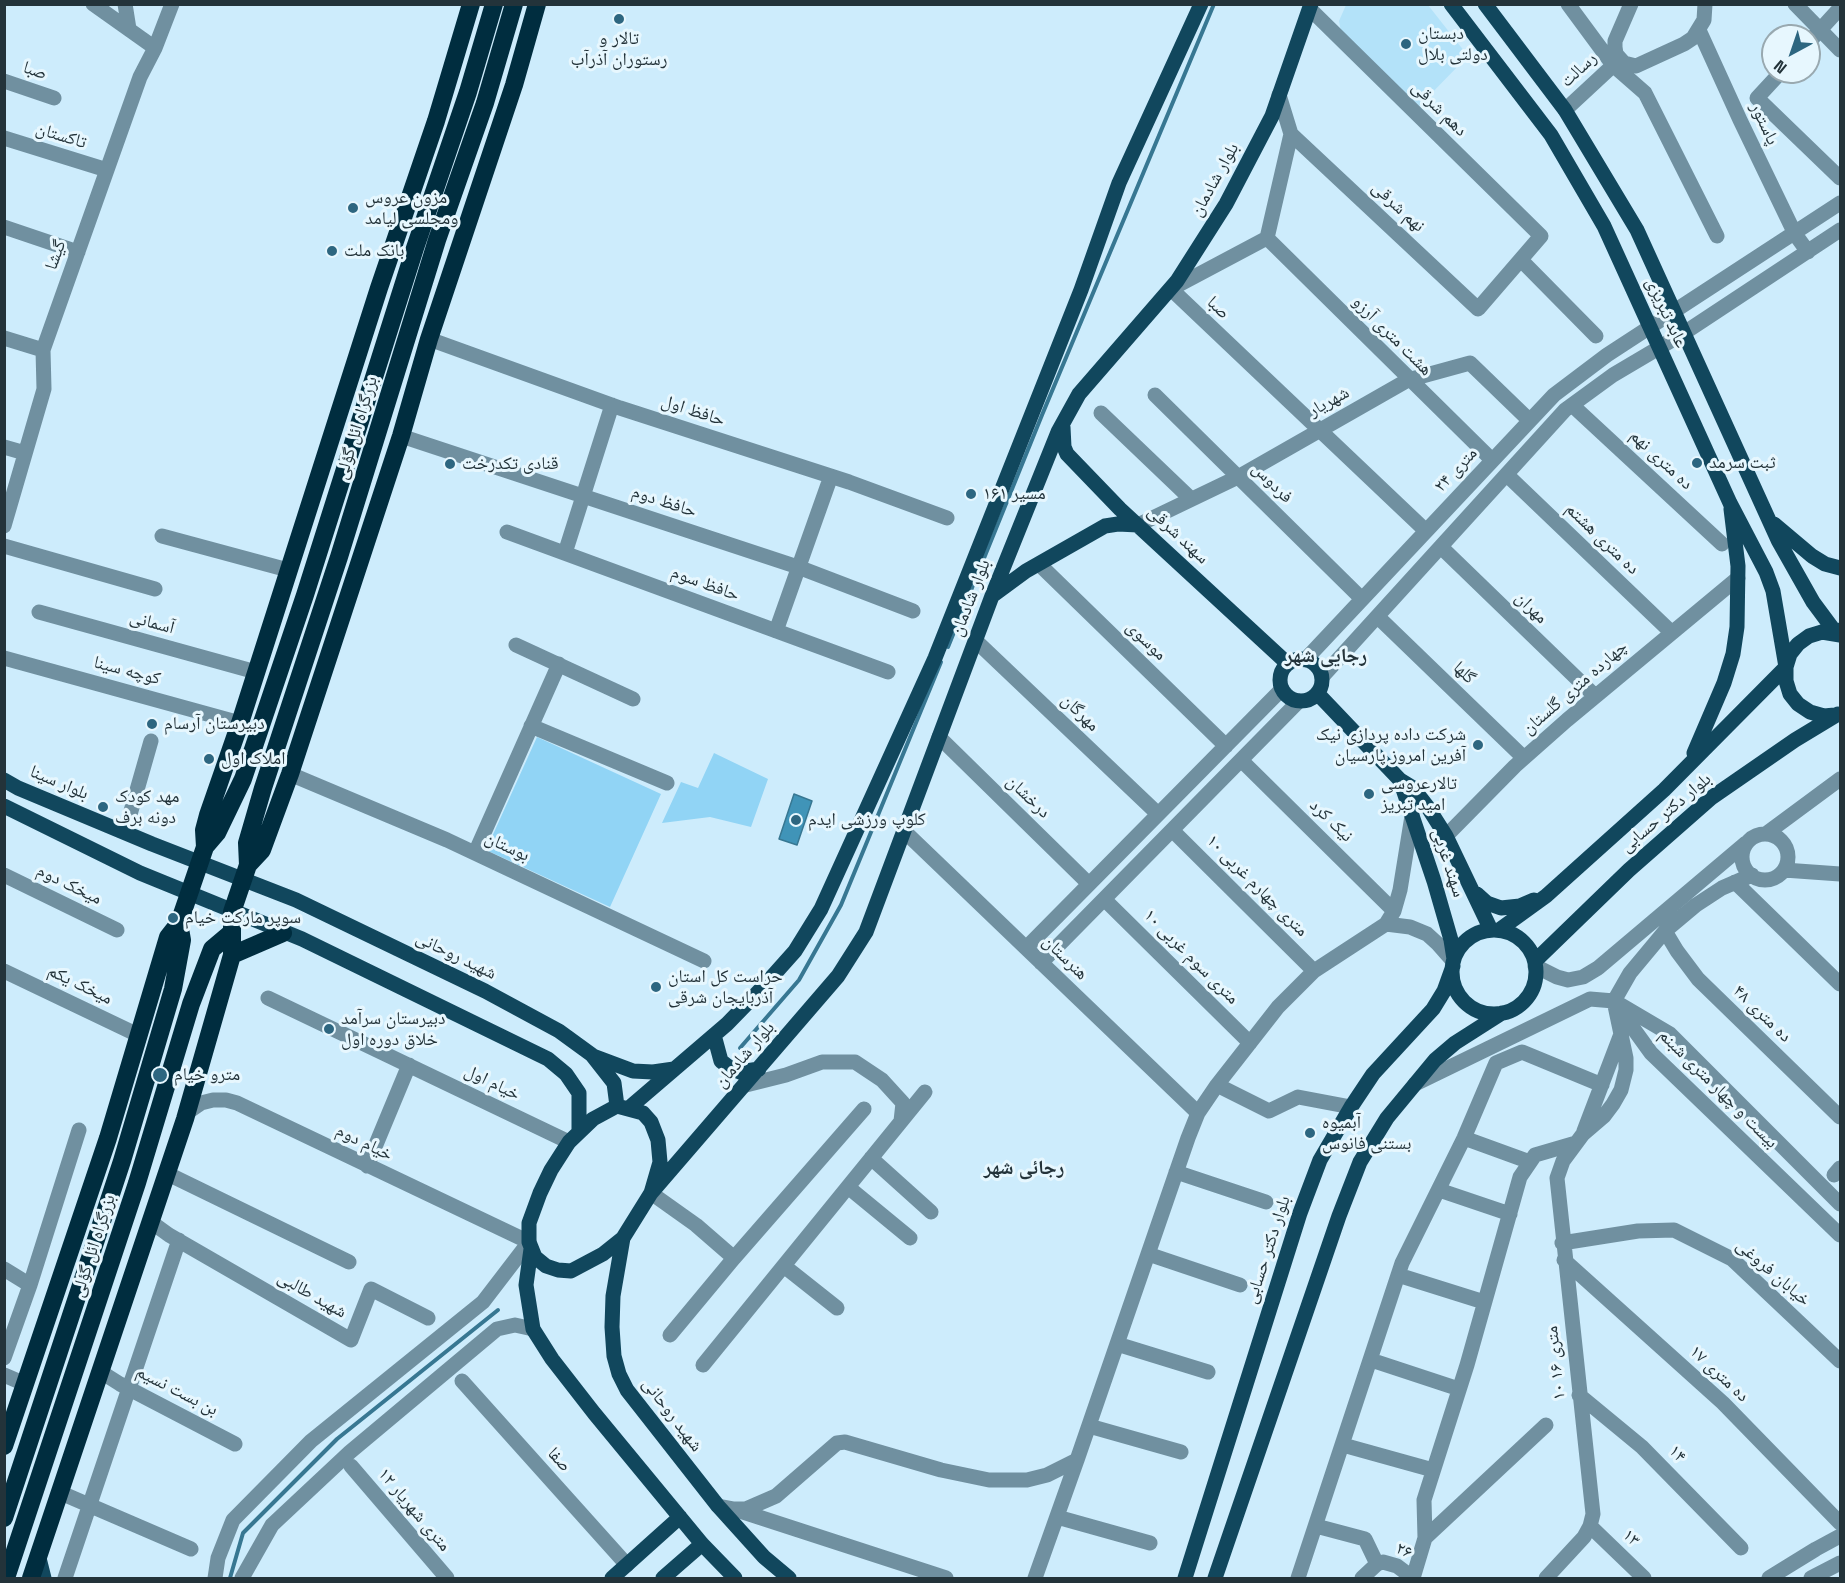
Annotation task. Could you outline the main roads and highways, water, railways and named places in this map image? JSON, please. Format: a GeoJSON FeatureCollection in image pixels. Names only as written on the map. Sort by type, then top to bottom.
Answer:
{"type":"FeatureCollection","features":[{"type":"Feature","properties":{"kind":"highway"},"geometry":{"type":"LineString","coordinates":[[4,1446],[108,1138],[168,937],[179,923],[202,855],[204,830],[436,121],[471,4]]}},
{"type":"Feature","properties":{"kind":"highway","name":"بزرگراه ائل گؤلی"},"geometry":{"type":"LineString","coordinates":[[202,855],[217,833],[243,779],[468,92],[494,4]]}},
{"type":"Feature","properties":{"kind":"highway","name":"بزرگراه ائل گؤلی"},"geometry":{"type":"LineString","coordinates":[[245,872],[247,843],[263,788],[437,240],[485,103],[514,4]]}},
{"type":"Feature","properties":{"kind":"highway"},"geometry":{"type":"LineString","coordinates":[[31,1578],[185,1119],[232,955],[232,912],[245,872],[262,850],[290,774],[401,436],[429,339],[514,85],[537,4]]}},
{"type":"Feature","properties":{"kind":"highway"},"geometry":{"type":"LineString","coordinates":[[243,779],[245,785],[250,789],[258,791],[263,788]]}},
{"type":"Feature","properties":{"kind":"highway","name":"بزرگراه ائل گؤلی"},"geometry":{"type":"LineString","coordinates":[[4,1518],[122,1161],[174,989],[182,940],[179,923]]}},
{"type":"Feature","properties":{"kind":"highway","name":"بزرگراه ائل گؤلی"},"geometry":{"type":"LineString","coordinates":[[6,1578],[137,1183],[191,1004],[212,948],[231,933]]}},
{"type":"Feature","properties":{"kind":"highway"},"geometry":{"type":"LineString","coordinates":[[232,955],[283,933]]}},
{"type":"Feature","properties":{"kind":"main road","name":"بلوار شادمان"},"geometry":{"type":"LineString","coordinates":[[623,1107],[674,1069],[714,1035],[762,988],[795,951],[821,909],[935,658],[1082,290],[1119,183],[1201,4]]}},
{"type":"Feature","properties":{"kind":"main road","name":"عابد تبریزی"},"geometry":{"type":"LineString","coordinates":[[1451,4],[1551,135],[1604,226],[1730,503],[1766,572],[1773,591],[1786,667],[1786,681],[1790,694],[1798,704],[1817,714],[1839,714]]}},
{"type":"Feature","properties":{"kind":"main road","name":"عابد تبریزی"},"geometry":{"type":"LineString","coordinates":[[1485,4],[1565,110],[1637,230],[1769,520],[1796,574],[1839,633]]}},
{"type":"Feature","properties":{"kind":"main road","name":"بلوار شادمان"},"geometry":{"type":"LineString","coordinates":[[651,1193],[838,976],[866,932],[992,596],[1058,432],[1079,394],[1171,289],[1226,204],[1272,116],[1310,7]]}},
{"type":"Feature","properties":{"kind":"main road","name":"سهند شرقی"},"geometry":{"type":"LineString","coordinates":[[1064,422],[1064,447],[1067,454],[1138,525],[1288,664]]}},
{"type":"Feature","properties":{"kind":"main road"},"geometry":{"type":"LineString","coordinates":[[1689,764],[1719,697],[1732,654],[1738,612],[1738,578],[1730,503]]}},
{"type":"Feature","properties":{"kind":"main road"},"geometry":{"type":"LineString","coordinates":[[1769,520],[1812,556],[1825,564],[1840,568]]}},
{"type":"Feature","properties":{"kind":"main road"},"geometry":{"type":"LineString","coordinates":[[992,596],[1026,571],[1105,526],[1138,525]]}},
{"type":"Feature","properties":{"kind":"main road","name":"بلوار دکتر حسابی"},"geometry":{"type":"LineString","coordinates":[[1495,930],[1546,896],[1664,790],[1786,667],[1790,654],[1804,640],[1822,632],[1839,633]]}},
{"type":"Feature","properties":{"kind":"main road"},"geometry":{"type":"LineString","coordinates":[[1299,660],[1313,663],[1319,669],[1322,677],[1322,685],[1318,694],[1309,700],[1299,701],[1287,696],[1282,689],[1281,674],[1288,664],[1299,660]]}},
{"type":"Feature","properties":{"kind":"main road","name":"سهند غربی"},"geometry":{"type":"LineString","coordinates":[[1318,694],[1400,780],[1413,788],[1427,806],[1446,836],[1468,885],[1495,930]]}},
{"type":"Feature","properties":{"kind":"main road","name":"بلوار دکتر حسابی"},"geometry":{"type":"LineString","coordinates":[[1535,963],[1629,870],[1711,798],[1795,740],[1839,714]]}},
{"type":"Feature","properties":{"kind":"main road","name":"بلوار سینا"},"geometry":{"type":"LineString","coordinates":[[4,780],[18,788],[125,832],[202,855]]}},
{"type":"Feature","properties":{"kind":"main road","name":"سهند غربی"},"geometry":{"type":"LineString","coordinates":[[1400,780],[1434,881],[1451,940],[1453,962]]}},
{"type":"Feature","properties":{"kind":"main road"},"geometry":{"type":"LineString","coordinates":[[4,806],[140,873],[302,939],[548,1059],[566,1074],[579,1093],[574,1137]]}},
{"type":"Feature","properties":{"kind":"main road","name":"شهید روحانی"},"geometry":{"type":"LineString","coordinates":[[202,855],[245,872],[296,900],[485,991],[559,1031],[592,1055],[614,1083],[623,1107]]}},
{"type":"Feature","properties":{"kind":"main road"},"geometry":{"type":"LineString","coordinates":[[1468,885],[1487,903],[1501,908],[1520,906],[1546,896]]}},
{"type":"Feature","properties":{"kind":"main road"},"geometry":{"type":"LineString","coordinates":[[1215,1578],[1338,1216],[1360,1162],[1387,1118],[1435,1060],[1455,1043],[1502,1013],[1514,1009],[1531,991],[1535,979],[1535,963],[1530,950],[1511,933],[1495,930],[1479,933],[1459,948],[1453,962],[1453,979],[1457,992],[1476,1010],[1502,1013]]}},
{"type":"Feature","properties":{"kind":"main road","name":"بلوار دکتر حسابی"},"geometry":{"type":"LineString","coordinates":[[1185,1578],[1300,1212],[1320,1160],[1373,1074],[1432,1009],[1444,991],[1453,962]]}},
{"type":"Feature","properties":{"kind":"main road"},"geometry":{"type":"LineString","coordinates":[[714,1035],[722,1061],[730,1068],[740,1072],[759,1069]]}},
{"type":"Feature","properties":{"kind":"main road"},"geometry":{"type":"LineString","coordinates":[[592,1055],[633,1071],[653,1072],[674,1069]]}},
{"type":"Feature","properties":{"kind":"main road"},"geometry":{"type":"LineString","coordinates":[[530,1246],[535,1257],[546,1266],[571,1271],[603,1254],[623,1238],[651,1193],[660,1162],[658,1140],[651,1122],[643,1113],[623,1107],[593,1119],[574,1137],[551,1170],[529,1223],[530,1246],[526,1285],[533,1329],[575,1389],[702,1544],[735,1578]]}},
{"type":"Feature","properties":{"kind":"main road","name":"شهید روحانی"},"geometry":{"type":"LineString","coordinates":[[623,1238],[614,1296],[612,1327],[614,1356],[619,1374],[627,1390],[718,1506],[764,1557],[789,1578]]}},
{"type":"Feature","properties":{"kind":"main road"},"geometry":{"type":"LineString","coordinates":[[612,1578],[680,1517]]}},
{"type":"Feature","properties":{"kind":"main road"},"geometry":{"type":"LineString","coordinates":[[663,1578],[702,1544]]}},
{"type":"Feature","properties":{"kind":"main road"},"geometry":{"type":"LineString","coordinates":[[39,1558],[44,1578]]}},
{"type":"Feature","properties":{"kind":"waterway"},"geometry":{"type":"LineString","coordinates":[[948,647],[1042,415],[1214,4]]}},
{"type":"Feature","properties":{"kind":"waterway"},"geometry":{"type":"LineString","coordinates":[[740,1048],[799,980],[841,905],[941,662]]}},
{"type":"Feature","properties":{"kind":"waterway"},"geometry":{"type":"LineString","coordinates":[[230,1578],[243,1533],[337,1439],[498,1310]]}},
{"type":"Feature","properties":{"kind":"place","name":"تالار و رستوران آذرآب"},"geometry":{"type":"Point","coordinates":[619,19]}},
{"type":"Feature","properties":{"kind":"place","name":"دبستان دولتی بلال"},"geometry":{"type":"Point","coordinates":[1406,44]}},
{"type":"Feature","properties":{"kind":"place","name":"مزون عروس ومجلسی لیامد"},"geometry":{"type":"Point","coordinates":[353,208]}},
{"type":"Feature","properties":{"kind":"place","name":"بانک ملت"},"geometry":{"type":"Point","coordinates":[332,251]}},
{"type":"Feature","properties":{"kind":"place","name":"ثبت سرمد"},"geometry":{"type":"Point","coordinates":[1697,463]}},
{"type":"Feature","properties":{"kind":"place","name":"قنادی تکدرخت"},"geometry":{"type":"Point","coordinates":[450,464]}},
{"type":"Feature","properties":{"kind":"place","name":"مسیر ۱۶۱"},"geometry":{"type":"Point","coordinates":[971,494]}},
{"type":"Feature","properties":{"kind":"place","name":"دبیرستان آرسام"},"geometry":{"type":"Point","coordinates":[152,724]}},
{"type":"Feature","properties":{"kind":"place","name":"شرکت داده پردازی نیک آفرین امروز پارسیان"},"geometry":{"type":"Point","coordinates":[1478,745]}},
{"type":"Feature","properties":{"kind":"place","name":"املاک اول"},"geometry":{"type":"Point","coordinates":[209,759]}},
{"type":"Feature","properties":{"kind":"place","name":"تالارعروسی امید تبریز"},"geometry":{"type":"Point","coordinates":[1369,794]}},
{"type":"Feature","properties":{"kind":"place","name":"مهد کودک دونه برف"},"geometry":{"type":"Point","coordinates":[103,807]}},
{"type":"Feature","properties":{"kind":"place","name":"کلوپ ورزشی ایدم"},"geometry":{"type":"Point","coordinates":[796,820]}},
{"type":"Feature","properties":{"kind":"place","name":"سوپر مارکت خیام"},"geometry":{"type":"Point","coordinates":[173,918]}},
{"type":"Feature","properties":{"kind":"place","name":"حراست کل استان آذربایجان شرقی"},"geometry":{"type":"Point","coordinates":[656,987]}},
{"type":"Feature","properties":{"kind":"place","name":"دبیرستان سرآمد خلاق دوره اول"},"geometry":{"type":"Point","coordinates":[329,1029]}},
{"type":"Feature","properties":{"kind":"place","name":"مترو خیام"},"geometry":{"type":"Point","coordinates":[160,1075]}},
{"type":"Feature","properties":{"kind":"place","name":"آبمیوه بستنی فانوس"},"geometry":{"type":"Point","coordinates":[1310,1133]}},
{"type":"Feature","properties":{"kind":"district","name":"رجایی شهر"},"geometry":{"type":"Point","coordinates":[1326,657]}},
{"type":"Feature","properties":{"kind":"district","name":"رجائی شهر"},"geometry":{"type":"Point","coordinates":[1024,1169]}}]}
